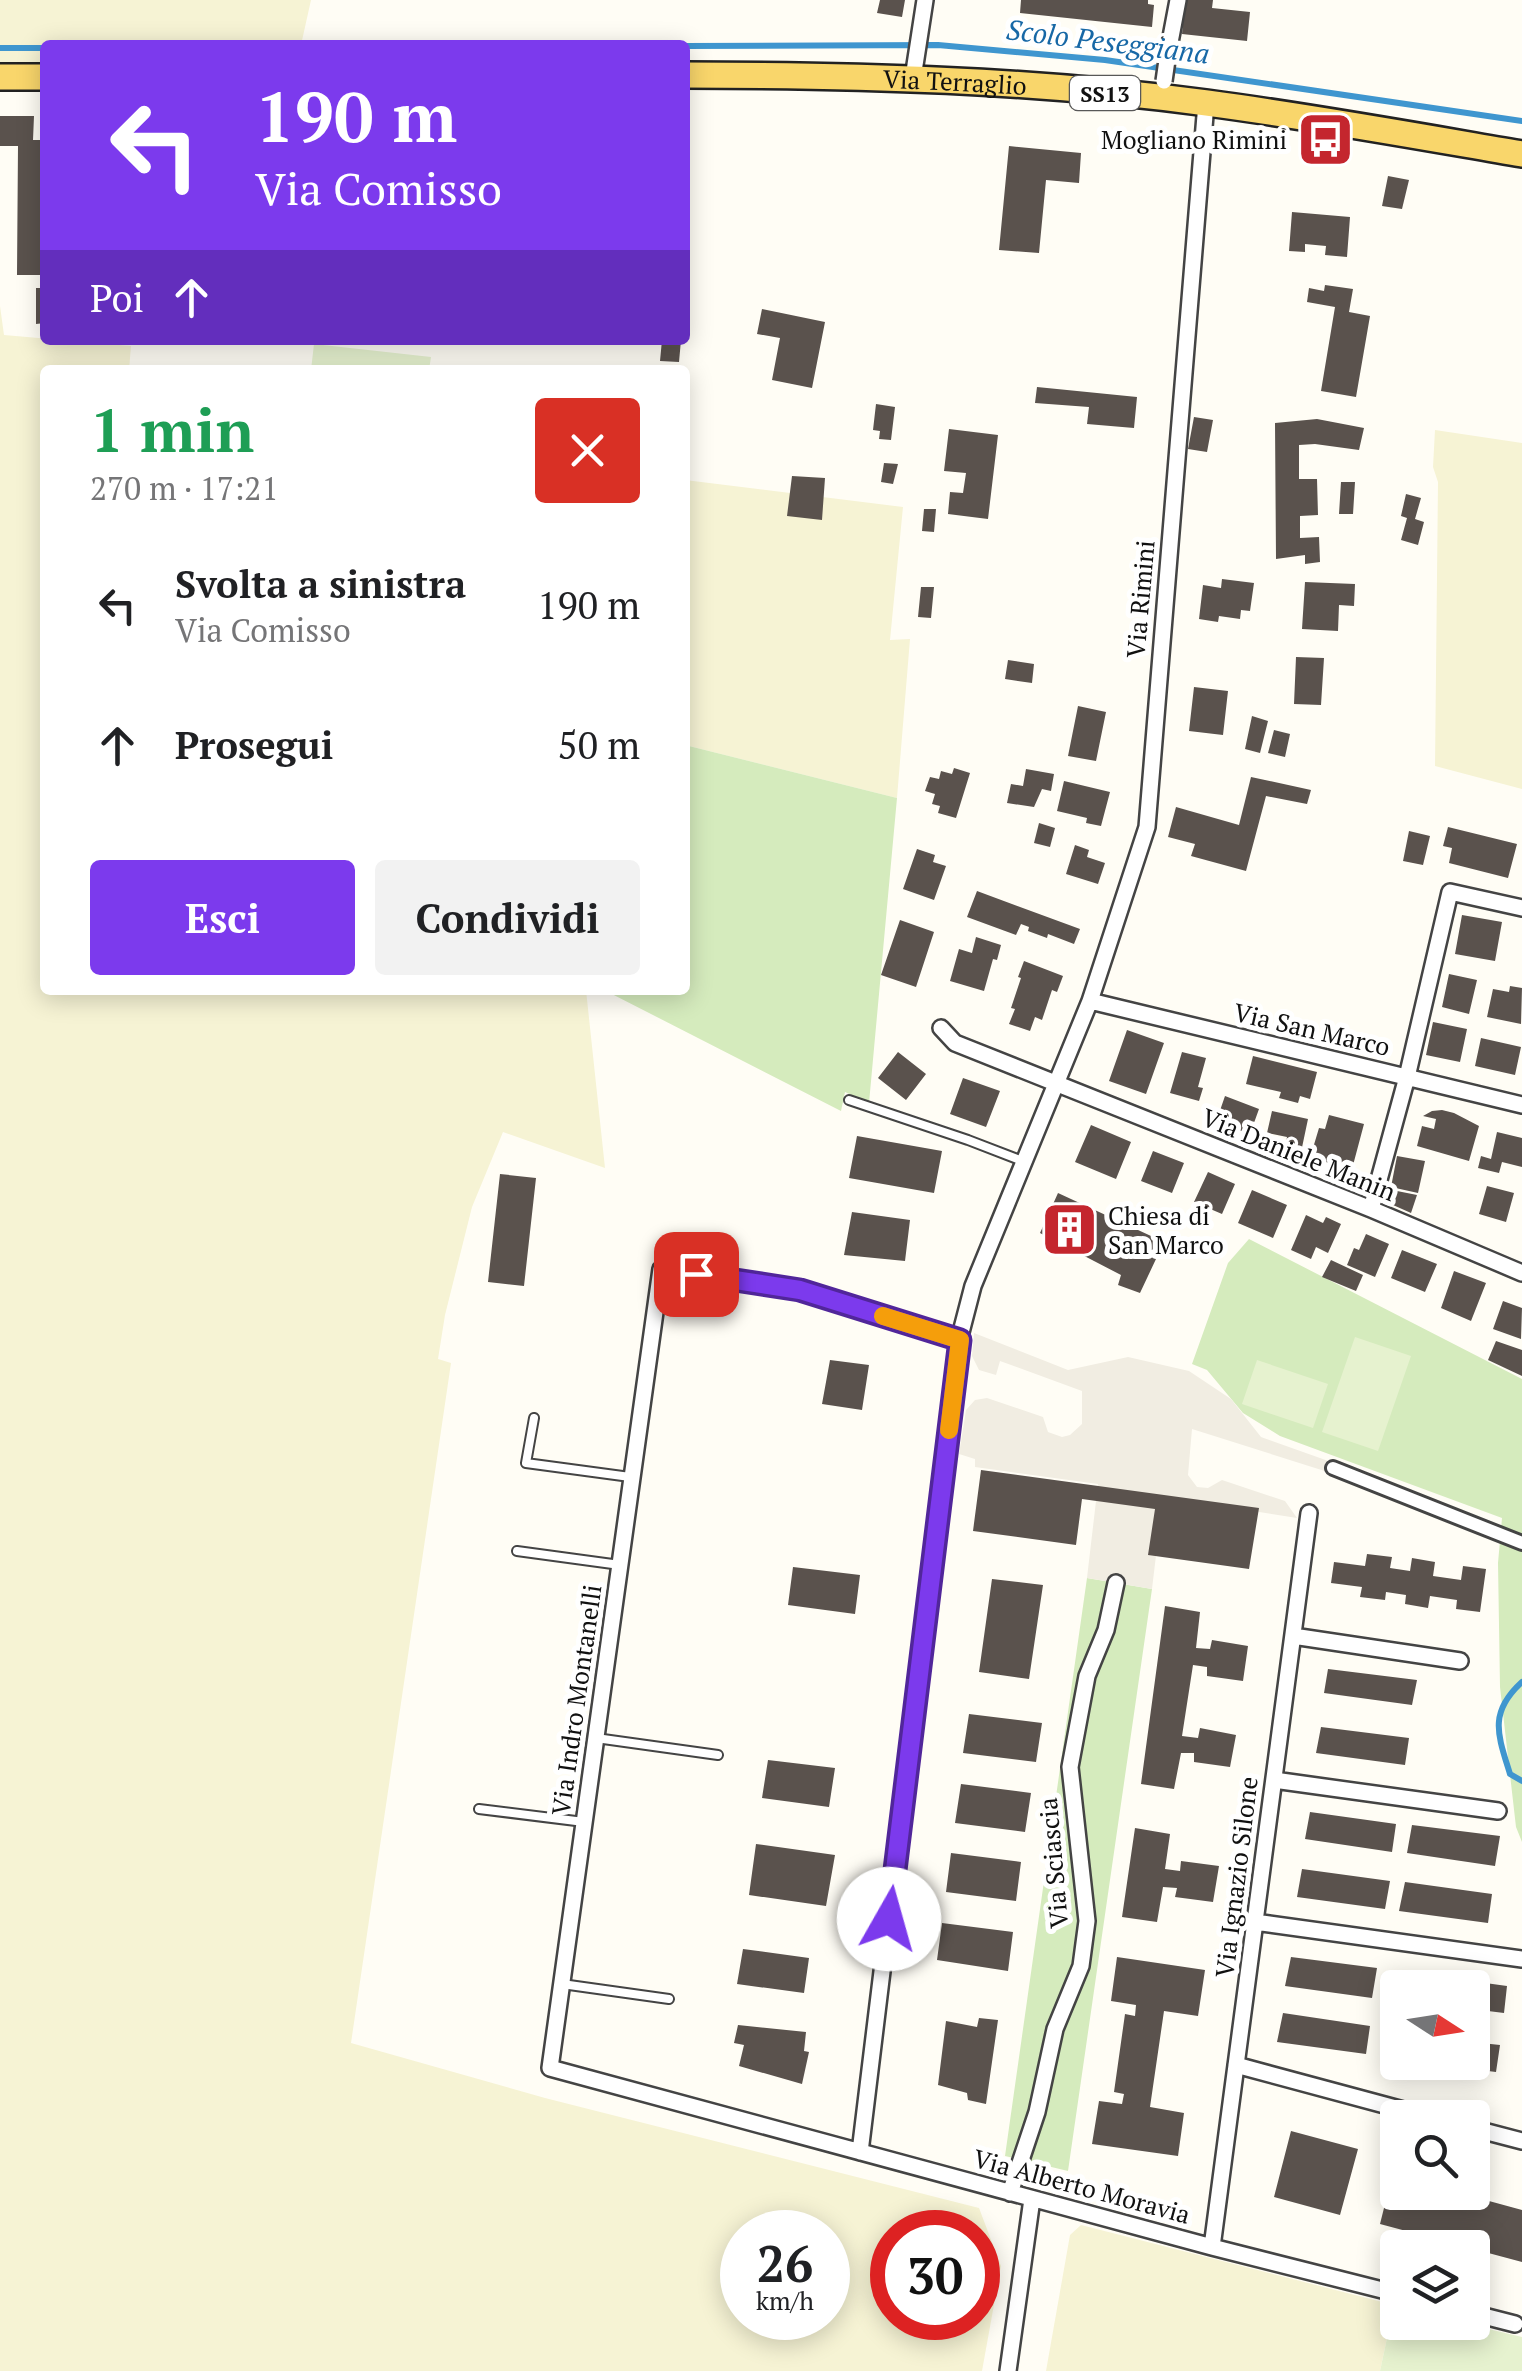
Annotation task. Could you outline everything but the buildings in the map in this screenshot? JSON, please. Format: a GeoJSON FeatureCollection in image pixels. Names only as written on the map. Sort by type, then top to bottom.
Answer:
{"type":"FeatureCollection","features":[{"type":"Feature","properties":{"kind":"main road","name":"Via Terraglio"},"geometry":{"type":"LineString","coordinates":[[690,75],[914,69],[1162,89],[1206,103],[1522,154]]}},
{"type":"Feature","properties":{"kind":"main road"},"geometry":{"type":"LineString","coordinates":[[0,77],[40,77]]}},
{"type":"Feature","properties":{"kind":"street"},"geometry":{"type":"LineString","coordinates":[[914,69],[925,0]]}},
{"type":"Feature","properties":{"kind":"street"},"geometry":{"type":"LineString","coordinates":[[1162,89],[1178,0]]}},
{"type":"Feature","properties":{"kind":"street","name":"Via Rimini"},"geometry":{"type":"LineString","coordinates":[[860,2152],[966,1310],[1090,1001],[1147,826],[1206,103]]}},
{"type":"Feature","properties":{"kind":"street"},"geometry":{"type":"LineString","coordinates":[[1371,1209],[1407,1077],[1450,892],[1522,908]]}},
{"type":"Feature","properties":{"kind":"street","name":"Via San Marco"},"geometry":{"type":"LineString","coordinates":[[1090,1001],[1522,1105]]}},
{"type":"Feature","properties":{"kind":"street"},"geometry":{"type":"LineString","coordinates":[[941,1028],[955,1043],[1056,1083]]}},
{"type":"Feature","properties":{"kind":"street","name":"Via Daniele Manin"},"geometry":{"type":"LineString","coordinates":[[1056,1083],[1522,1273]]}},
{"type":"Feature","properties":{"kind":"street","name":"Via Indro Montanelli"},"geometry":{"type":"LineString","coordinates":[[754,2124],[550,2068],[660,1269],[800,1290],[960,1340]]}},
{"type":"Feature","properties":{"kind":"street"},"geometry":{"type":"LineString","coordinates":[[1333,1468],[1522,1544]]}},
{"type":"Feature","properties":{"kind":"street","name":"Via Ignazio Silone"},"geometry":{"type":"LineString","coordinates":[[1212,2248],[1309,1514]]}},
{"type":"Feature","properties":{"kind":"street","name":"Via Sciascia"},"geometry":{"type":"LineString","coordinates":[[1010,2193],[1037,2112],[1056,2029],[1081,1966],[1087,1921],[1070,1767],[1087,1676],[1106,1630],[1116,1583]]}},
{"type":"Feature","properties":{"kind":"street"},"geometry":{"type":"LineString","coordinates":[[1292,1636],[1460,1660]]}},
{"type":"Feature","properties":{"kind":"street"},"geometry":{"type":"LineString","coordinates":[[1274,1780],[1498,1811]]}},
{"type":"Feature","properties":{"kind":"street"},"geometry":{"type":"LineString","coordinates":[[1255,1922],[1522,1958]]}},
{"type":"Feature","properties":{"kind":"street"},"geometry":{"type":"LineString","coordinates":[[1236,2066],[1380,2104]]}},
{"type":"Feature","properties":{"kind":"street","name":"Via Alberto Moravia"},"geometry":{"type":"LineString","coordinates":[[754,2124],[1380,2290]]}},
{"type":"Feature","properties":{"kind":"street"},"geometry":{"type":"LineString","coordinates":[[1490,2133],[1522,2141]]}},
{"type":"Feature","properties":{"kind":"street"},"geometry":{"type":"LineString","coordinates":[[1008,2371],[1032,2199]]}},
{"type":"Feature","properties":{"kind":"street"},"geometry":{"type":"LineString","coordinates":[[1490,2318],[1515,2324]]}},
{"type":"Feature","properties":{"kind":"lane"},"geometry":{"type":"LineString","coordinates":[[849,1100],[1024,1162]]}},
{"type":"Feature","properties":{"kind":"lane"},"geometry":{"type":"LineString","coordinates":[[534,1418],[526,1462],[632,1478]]}},
{"type":"Feature","properties":{"kind":"lane"},"geometry":{"type":"LineString","coordinates":[[517,1550],[620,1564]]}},
{"type":"Feature","properties":{"kind":"lane"},"geometry":{"type":"LineString","coordinates":[[596,1738],[718,1755]]}},
{"type":"Feature","properties":{"kind":"lane"},"geometry":{"type":"LineString","coordinates":[[479,1809],[584,1822]]}},
{"type":"Feature","properties":{"kind":"lane"},"geometry":{"type":"LineString","coordinates":[[562,1984],[669,1999]]}},
{"type":"Feature","properties":{"kind":"shaded area"},"geometry":{"type":"Polygon","coordinates":[[[0,0],[311,0],[302,40],[40,40],[40,80],[0,79],[0,0]]]}},
{"type":"Feature","properties":{"kind":"shaded area"},"geometry":{"type":"Polygon","coordinates":[[[0,306],[4,335],[40,338],[40,345],[131,346],[129,365],[40,365],[40,995],[587,995],[605,1168],[503,1132],[472,1207],[445,1315],[438,1359],[451,1363],[351,2043],[545,2098],[979,2208],[870,2210],[870,2340],[988,2340],[982,2371],[0,2371],[0,306]]]}},
{"type":"Feature","properties":{"kind":"shaded area"},"geometry":{"type":"Polygon","coordinates":[[[1435,430],[1522,443],[1522,789],[1435,766],[1435,430]]]}},
{"type":"Feature","properties":{"kind":"shaded area"},"geometry":{"type":"Polygon","coordinates":[[[690,481],[903,507],[890,640],[910,639],[897,798],[690,746],[690,481]]]}},
{"type":"Feature","properties":{"kind":"shaded area"},"geometry":{"type":"Polygon","coordinates":[[[974,1333],[1068,1370],[1128,1357],[1189,1371],[1231,1399],[1261,1437],[1334,1463],[1331,1473],[1192,1429],[1188,1475],[1197,1487],[1208,1488],[1222,1480],[1285,1501],[1297,1518],[1163,1497],[1152,1589],[1087,1578],[1098,1484],[975,1467],[975,1459],[959,1454],[966,1410],[975,1400],[987,1398],[1043,1417],[1048,1432],[1062,1437],[1082,1424],[1082,1391],[1000,1361],[996,1375],[979,1370],[972,1356],[974,1333]]]}},
{"type":"Feature","properties":{"kind":"shaded area"},"geometry":{"type":"Polygon","coordinates":[[[1081,2225],[1380,2301],[1380,2340],[1387,2340],[1380,2371],[1046,2371],[1070,2235],[1081,2225]]]}},
{"type":"Feature","properties":{"kind":"green space"},"geometry":{"type":"Polygon","coordinates":[[[314,345],[431,357],[430,365],[312,365],[314,345]]]}},
{"type":"Feature","properties":{"kind":"green space"},"geometry":{"type":"Polygon","coordinates":[[[690,746],[897,798],[869,1103],[845,1092],[841,1111],[614,995],[690,995],[690,746]]]}},
{"type":"Feature","properties":{"kind":"green space"},"geometry":{"type":"Polygon","coordinates":[[[1249,1239],[1522,1379],[1522,1842],[1516,1827],[1500,1687],[1498,1563],[1502,1518],[1280,1436],[1243,1413],[1207,1370],[1192,1364],[1228,1263],[1249,1239]]]}},
{"type":"Feature","properties":{"kind":"green space"},"geometry":{"type":"Polygon","coordinates":[[[1355,1337],[1411,1356],[1378,1451],[1322,1432],[1355,1337]]]}},
{"type":"Feature","properties":{"kind":"green space"},"geometry":{"type":"Polygon","coordinates":[[[1257,1360],[1328,1384],[1313,1428],[1242,1404],[1257,1360]]]}},
{"type":"Feature","properties":{"kind":"green space"},"geometry":{"type":"Polygon","coordinates":[[[1087,1578],[1152,1589],[1068,2171],[1005,2156],[1087,1578]]]}},
{"type":"Feature","properties":{"kind":"green space"},"geometry":{"type":"Polygon","coordinates":[[[1490,2329],[1522,2337],[1522,2371],[1380,2371],[1387,2340],[1490,2340],[1490,2329]]]}},
{"type":"Feature","properties":{"kind":"waterway","name":"Scolo Peseggiana"},"geometry":{"type":"LineString","coordinates":[[690,46],[938,45],[1105,60],[1522,121]]}},
{"type":"Feature","properties":{"kind":"waterway","name":"Scolo Peseggiana"},"geometry":{"type":"LineString","coordinates":[[0,48],[40,48]]}},
{"type":"Feature","properties":{"kind":"waterway"},"geometry":{"type":"LineString","coordinates":[[1522,1682],[1504,1704],[1499,1725],[1510,1774],[1522,1781]]}},
{"type":"Feature","properties":{"kind":"slow traffic"},"geometry":{"type":"LineString","coordinates":[[883,1316],[960,1340],[949,1430]]}},
{"type":"Feature","properties":{"kind":"place","name":"Mogliano Rimini"},"geometry":{"type":"Point","coordinates":[1326,139]}},
{"type":"Feature","properties":{"kind":"place","name":"Chiesa di San Marco"},"geometry":{"type":"Point","coordinates":[1069,1229]}},
{"type":"Feature","properties":{"kind":"route"},"geometry":{"type":"LineString","coordinates":[[696,1274],[800,1290],[960,1340],[889,1919]]}}]}
